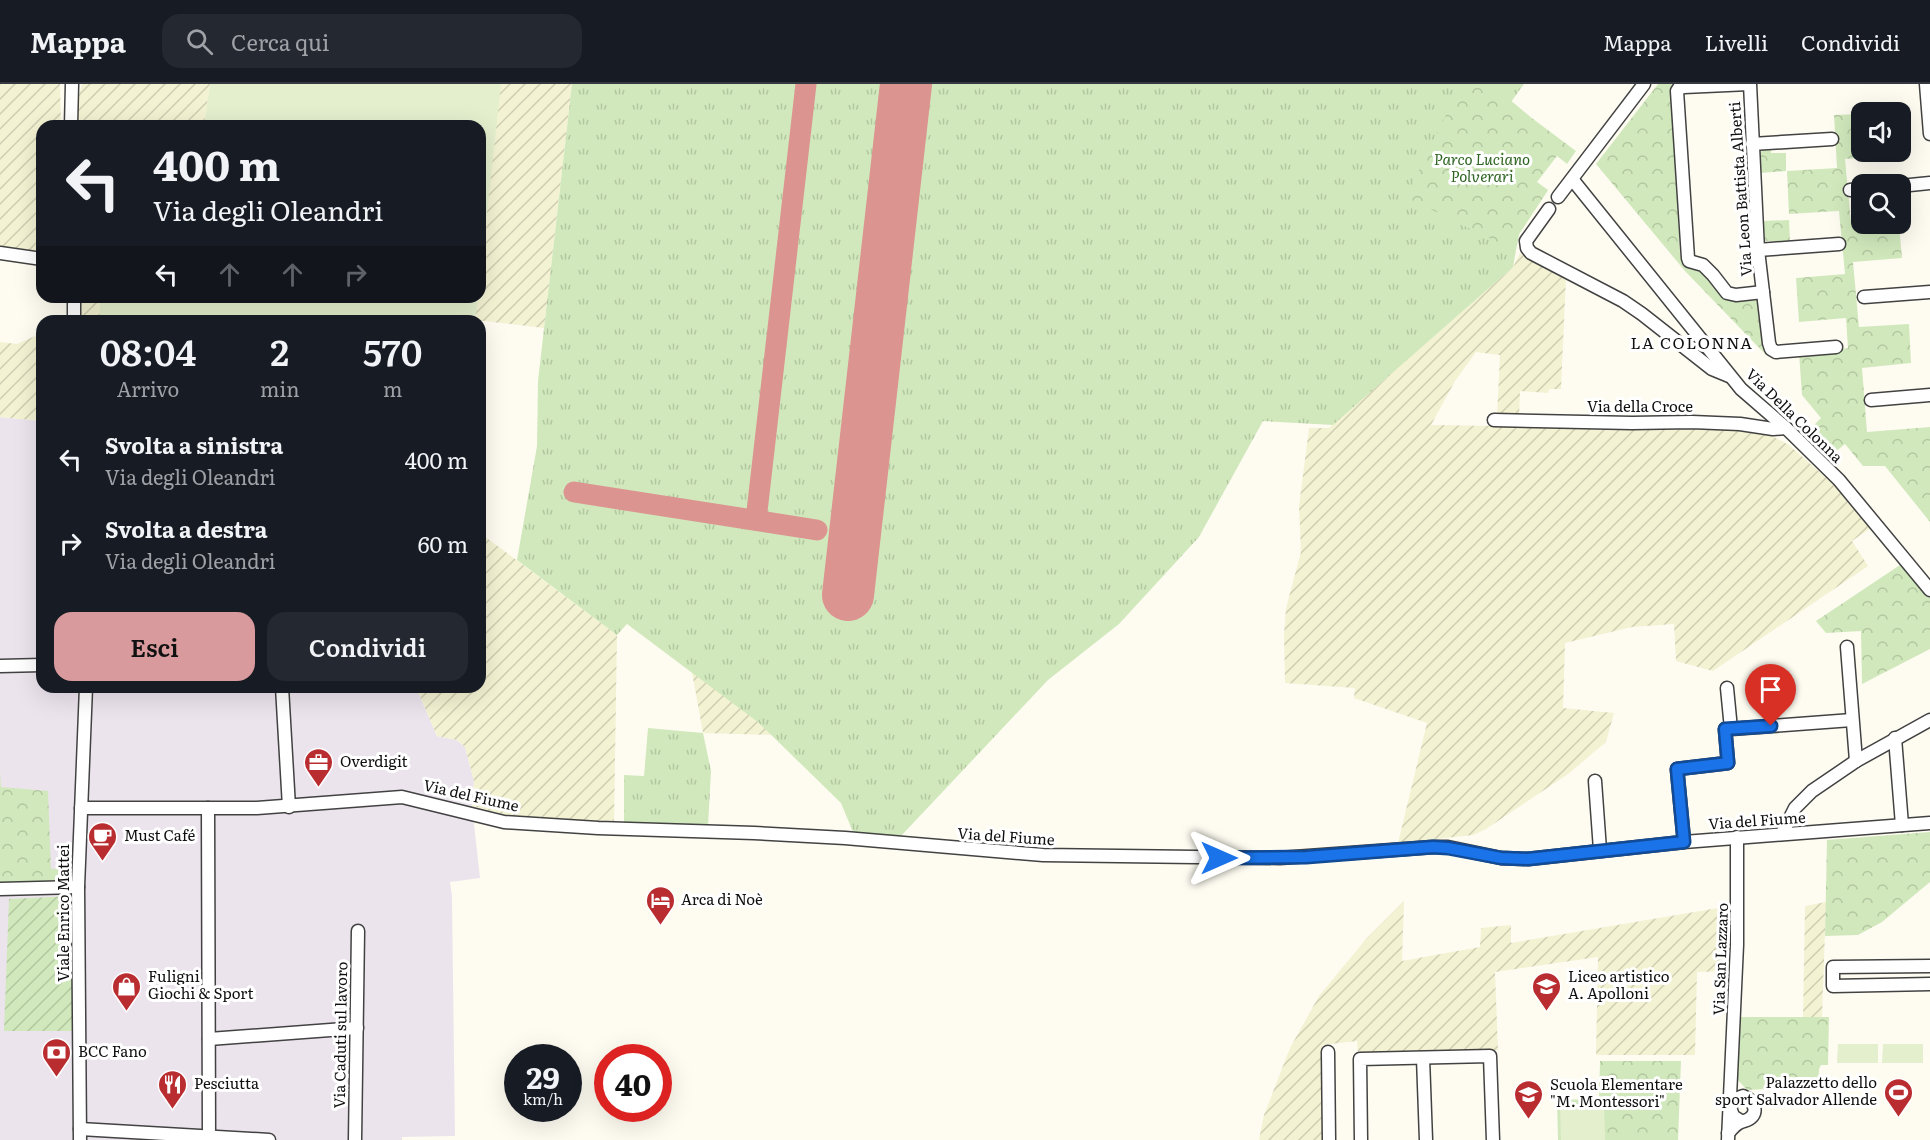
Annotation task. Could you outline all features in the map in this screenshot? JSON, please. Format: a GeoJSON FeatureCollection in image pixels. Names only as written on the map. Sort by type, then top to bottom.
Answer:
{"type":"FeatureCollection","features":[{"type":"Feature","properties":{"kind":"street"},"geometry":{"type":"LineString","coordinates":[[71,120],[72,84]]}},
{"type":"Feature","properties":{"kind":"street"},"geometry":{"type":"LineString","coordinates":[[1558,197],[1644,84]]}},
{"type":"Feature","properties":{"kind":"street","name":"Via Leon Battista Alberti"},"geometry":{"type":"LineString","coordinates":[[1763,292],[1736,295],[1727,293],[1703,265],[1689,261],[1677,92],[1679,88],[1749,84],[1758,250],[1763,292],[1769,343],[1771,349],[1776,352],[1836,347]]}},
{"type":"Feature","properties":{"kind":"street"},"geometry":{"type":"LineString","coordinates":[[1926,84],[1930,126]]}},
{"type":"Feature","properties":{"kind":"street"},"geometry":{"type":"LineString","coordinates":[[1752,144],[1832,139]]}},
{"type":"Feature","properties":{"kind":"street","name":"Via Della Colonna"},"geometry":{"type":"LineString","coordinates":[[1572,179],[1737,383],[1839,480],[1930,590]]}},
{"type":"Feature","properties":{"kind":"street"},"geometry":{"type":"LineString","coordinates":[[1911,185],[1930,183]]}},
{"type":"Feature","properties":{"kind":"street"},"geometry":{"type":"LineString","coordinates":[[1549,209],[1526,241],[1531,253],[1623,301],[1712,369],[1726,374],[1737,383]]}},
{"type":"Feature","properties":{"kind":"street"},"geometry":{"type":"LineString","coordinates":[[1758,250],[1839,244]]}},
{"type":"Feature","properties":{"kind":"street"},"geometry":{"type":"LineString","coordinates":[[0,253],[36,257]]}},
{"type":"Feature","properties":{"kind":"street"},"geometry":{"type":"LineString","coordinates":[[1864,297],[1930,292]]}},
{"type":"Feature","properties":{"kind":"street"},"geometry":{"type":"LineString","coordinates":[[1871,400],[1930,395]]}},
{"type":"Feature","properties":{"kind":"street","name":"Via della Croce"},"geometry":{"type":"LineString","coordinates":[[1494,420],[1692,422],[1740,424],[1773,429],[1786,428]]}},
{"type":"Feature","properties":{"kind":"street"},"geometry":{"type":"LineString","coordinates":[[1847,647],[1856,761]]}},
{"type":"Feature","properties":{"kind":"street"},"geometry":{"type":"LineString","coordinates":[[0,666],[36,665]]}},
{"type":"Feature","properties":{"kind":"street"},"geometry":{"type":"LineString","coordinates":[[1727,688],[1731,729]]}},
{"type":"Feature","properties":{"kind":"street","name":"Viale Enrico Mattei"},"geometry":{"type":"LineString","coordinates":[[80,1135],[78,887],[86,693]]}},
{"type":"Feature","properties":{"kind":"street"},"geometry":{"type":"LineString","coordinates":[[282,693],[289,807]]}},
{"type":"Feature","properties":{"kind":"street"},"geometry":{"type":"LineString","coordinates":[[1684,842],[1677,769],[1728,763],[1725,729],[1852,720]]}},
{"type":"Feature","properties":{"kind":"street"},"geometry":{"type":"LineString","coordinates":[[1782,834],[1795,808],[1825,781],[1895,738],[1930,720]]}},
{"type":"Feature","properties":{"kind":"street"},"geometry":{"type":"LineString","coordinates":[[1895,738],[1902,825]]}},
{"type":"Feature","properties":{"kind":"street"},"geometry":{"type":"LineString","coordinates":[[1595,781],[1600,850]]}},
{"type":"Feature","properties":{"kind":"street","name":"Via del Fiume"},"geometry":{"type":"LineString","coordinates":[[81,808],[289,807],[402,797],[504,822],[598,828],[754,832],[1043,855],[1280,858],[1441,847],[1501,858],[1528,859],[1737,837],[1930,824]]}},
{"type":"Feature","properties":{"kind":"street"},"geometry":{"type":"LineString","coordinates":[[208,808],[209,1137]]}},
{"type":"Feature","properties":{"kind":"street","name":"Via San Lazzaro"},"geometry":{"type":"LineString","coordinates":[[1728,1137],[1737,945],[1737,837]]}},
{"type":"Feature","properties":{"kind":"street"},"geometry":{"type":"LineString","coordinates":[[0,889],[78,887]]}},
{"type":"Feature","properties":{"kind":"street","name":"Via Caduti sul lavoro"},"geometry":{"type":"LineString","coordinates":[[355,1140],[358,931]]}},
{"type":"Feature","properties":{"kind":"street"},"geometry":{"type":"LineString","coordinates":[[1930,966],[1833,968],[1833,986],[1930,984]]}},
{"type":"Feature","properties":{"kind":"street"},"geometry":{"type":"LineString","coordinates":[[209,1039],[357,1028]]}},
{"type":"Feature","properties":{"kind":"street"},"geometry":{"type":"LineString","coordinates":[[1328,1052],[1329,1140]]}},
{"type":"Feature","properties":{"kind":"street"},"geometry":{"type":"LineString","coordinates":[[1361,1140],[1360,1059],[1490,1056],[1493,1140]]}},
{"type":"Feature","properties":{"kind":"street"},"geometry":{"type":"LineString","coordinates":[[1423,1058],[1426,1140]]}},
{"type":"Feature","properties":{"kind":"street","name":"Via San Lazzaro"},"geometry":{"type":"LineString","coordinates":[[1728,1137],[1742,1121],[1752,1117],[1755,1108],[1751,1100],[1743,1096],[1730,1081]]}},
{"type":"Feature","properties":{"kind":"street"},"geometry":{"type":"LineString","coordinates":[[1742,1121],[1732,1116],[1730,1107],[1735,1099],[1743,1096]]}},
{"type":"Feature","properties":{"kind":"street"},"geometry":{"type":"LineString","coordinates":[[80,1135],[269,1140]]}},
{"type":"Feature","properties":{"kind":"shaded area"},"geometry":{"type":"Polygon","coordinates":[[[0,417],[36,420],[36,693],[419,693],[437,736],[457,740],[465,747],[474,781],[472,806],[480,878],[450,882],[455,1136],[402,1137],[402,1140],[0,1140],[0,417]]]}},
{"type":"Feature","properties":{"kind":"green space"},"geometry":{"type":"Polygon","coordinates":[[[0,84],[60,84],[61,120],[36,120],[36,253],[0,250],[0,84]]]}},
{"type":"Feature","properties":{"kind":"green space"},"geometry":{"type":"Polygon","coordinates":[[[82,84],[210,84],[205,120],[79,120],[78,99],[82,84]]]}},
{"type":"Feature","properties":{"kind":"green space"},"geometry":{"type":"Polygon","coordinates":[[[210,84],[501,84],[486,221],[486,120],[205,120],[210,84]]]}},
{"type":"Feature","properties":{"kind":"green space"},"geometry":{"type":"Polygon","coordinates":[[[397,84],[572,84],[544,328],[486,321],[486,315],[372,315],[373,303],[486,303],[486,120],[468,120],[397,84]]]}},
{"type":"Feature","properties":{"kind":"green space"},"geometry":{"type":"Polygon","coordinates":[[[572,84],[1524,84],[1482,142],[1495,175],[1548,190],[1519,234],[1513,267],[1333,425],[1263,421],[1199,537],[1119,624],[1048,680],[901,836],[855,837],[841,803],[759,723],[627,624],[617,635],[517,560],[537,446],[538,381],[572,84]]]}},
{"type":"Feature","properties":{"kind":"green space","name":"Parco Luciano Polverari"},"geometry":{"type":"Polygon","coordinates":[[[1461,84],[1491,84],[1576,151],[1567,164],[1557,156],[1537,182],[1548,190],[1519,234],[1515,251],[1406,197],[1461,84]]]}},
{"type":"Feature","properties":{"kind":"green space"},"geometry":{"type":"Polygon","coordinates":[[[1658,84],[1672,84],[1680,254],[1686,262],[1712,278],[1727,291],[1758,291],[1766,355],[1685,271],[1596,164],[1658,84]]]}},
{"type":"Feature","properties":{"kind":"green space"},"geometry":{"type":"Polygon","coordinates":[[[1851,114],[1851,159],[1845,159],[1851,234],[1900,234],[1902,258],[1853,262],[1859,327],[1909,324],[1911,363],[1862,368],[1867,432],[1930,427],[1930,522],[1885,466],[1863,466],[1845,444],[1829,457],[1805,434],[1821,418],[1802,395],[1799,353],[1848,348],[1846,318],[1799,322],[1796,278],[1845,274],[1839,211],[1789,214],[1787,171],[1837,168],[1834,115],[1851,114]]]}},
{"type":"Feature","properties":{"kind":"green space"},"geometry":{"type":"Polygon","coordinates":[[[1771,147],[1771,153],[1786,153],[1786,171],[1760,173],[1760,153],[1771,147]]]}},
{"type":"Feature","properties":{"kind":"green space"},"geometry":{"type":"Polygon","coordinates":[[[1789,220],[1790,241],[1765,241],[1763,221],[1789,220]]]}},
{"type":"Feature","properties":{"kind":"green space"},"geometry":{"type":"Polygon","coordinates":[[[1520,253],[1566,277],[1561,389],[1549,389],[1548,393],[1520,391],[1519,418],[1497,417],[1500,355],[1476,352],[1455,381],[1431,425],[1749,430],[1774,437],[1789,445],[1834,485],[1872,527],[1852,541],[1868,566],[1713,671],[1676,661],[1674,624],[1632,627],[1565,643],[1563,708],[1614,713],[1606,742],[1568,774],[1486,829],[1473,835],[1398,843],[1427,723],[1354,698],[1355,688],[1285,683],[1286,608],[1301,552],[1299,506],[1309,428],[1329,428],[1513,267],[1520,253]]]}},
{"type":"Feature","properties":{"kind":"green space"},"geometry":{"type":"Polygon","coordinates":[[[81,303],[184,303],[183,315],[81,315],[81,303]]]}},
{"type":"Feature","properties":{"kind":"green space"},"geometry":{"type":"Polygon","coordinates":[[[100,303],[477,303],[476,315],[100,315],[100,303]]]}},
{"type":"Feature","properties":{"kind":"green space"},"geometry":{"type":"Polygon","coordinates":[[[36,336],[36,420],[0,417],[0,342],[17,344],[36,336]]]}},
{"type":"Feature","properties":{"kind":"green space"},"geometry":{"type":"Polygon","coordinates":[[[486,537],[617,635],[614,824],[509,816],[472,806],[474,781],[465,747],[457,740],[437,736],[419,693],[486,693],[486,537]]]}},
{"type":"Feature","properties":{"kind":"green space"},"geometry":{"type":"Polygon","coordinates":[[[1903,563],[1930,594],[1930,649],[1862,684],[1861,631],[1826,633],[1816,621],[1903,563]]]}},
{"type":"Feature","properties":{"kind":"green space"},"geometry":{"type":"Polygon","coordinates":[[[691,667],[774,735],[703,733],[691,667]]]}},
{"type":"Feature","properties":{"kind":"green space"},"geometry":{"type":"Polygon","coordinates":[[[648,728],[703,733],[711,771],[708,826],[624,824],[624,775],[644,776],[648,728]]]}},
{"type":"Feature","properties":{"kind":"green space"},"geometry":{"type":"Polygon","coordinates":[[[0,771],[1,787],[48,791],[51,869],[68,869],[70,882],[0,883],[0,771]]]}},
{"type":"Feature","properties":{"kind":"green space"},"geometry":{"type":"Polygon","coordinates":[[[1930,832],[1930,882],[1882,922],[1858,935],[1825,936],[1827,840],[1930,832]]]}},
{"type":"Feature","properties":{"kind":"green space"},"geometry":{"type":"Polygon","coordinates":[[[72,896],[74,1031],[4,1031],[9,899],[72,896]]]}},
{"type":"Feature","properties":{"kind":"green space"},"geometry":{"type":"Polygon","coordinates":[[[1404,901],[1402,961],[1480,947],[1481,928],[1511,925],[1511,943],[1730,906],[1730,971],[1697,972],[1695,1055],[1596,1055],[1598,957],[1495,972],[1498,1050],[1358,1052],[1357,1041],[1322,1045],[1323,1140],[1259,1140],[1264,1115],[1290,1048],[1319,996],[1366,939],[1404,901]]]}},
{"type":"Feature","properties":{"kind":"green space"},"geometry":{"type":"Polygon","coordinates":[[[1826,902],[1822,1017],[1803,1017],[1805,906],[1826,902]]]}},
{"type":"Feature","properties":{"kind":"green space"},"geometry":{"type":"Polygon","coordinates":[[[1741,1017],[1829,1017],[1828,1065],[1821,1065],[1819,1069],[1818,1086],[1747,1090],[1737,1079],[1741,1017]]]}},
{"type":"Feature","properties":{"kind":"green space"},"geometry":{"type":"Polygon","coordinates":[[[1838,1044],[1878,1044],[1878,1063],[1837,1063],[1838,1044]]]}},
{"type":"Feature","properties":{"kind":"green space"},"geometry":{"type":"Polygon","coordinates":[[[1883,1044],[1923,1044],[1923,1063],[1882,1063],[1883,1044]]]}},
{"type":"Feature","properties":{"kind":"green space"},"geometry":{"type":"Polygon","coordinates":[[[1600,1061],[1681,1061],[1678,1140],[1558,1140],[1557,1100],[1599,1099],[1600,1061]]]}},
{"type":"Feature","properties":{"kind":"green space"},"geometry":{"type":"Polygon","coordinates":[[[1604,1105],[1605,1140],[1561,1140],[1560,1107],[1604,1105]]]}},
{"type":"Feature","properties":{"kind":"taxiway"},"geometry":{"type":"LineString","coordinates":[[756,520],[806,84]]}},
{"type":"Feature","properties":{"kind":"taxiway"},"geometry":{"type":"LineString","coordinates":[[574,492],[817,530]]}},
{"type":"Feature","properties":{"kind":"runway"},"geometry":{"type":"LineString","coordinates":[[848,595],[906,84]]}},
{"type":"Feature","properties":{"kind":"place","name":"Overdigit"},"geometry":{"type":"Point","coordinates":[319,788]}},
{"type":"Feature","properties":{"kind":"place","name":"Must Café"},"geometry":{"type":"Point","coordinates":[103,862]}},
{"type":"Feature","properties":{"kind":"place","name":"Arca di Noè"},"geometry":{"type":"Point","coordinates":[660,926]}},
{"type":"Feature","properties":{"kind":"place","name":"Fuligni Giochi & Sport"},"geometry":{"type":"Point","coordinates":[127,1012]}},
{"type":"Feature","properties":{"kind":"place","name":"Liceo artistico A. Apolloni"},"geometry":{"type":"Point","coordinates":[1547,1012]}},
{"type":"Feature","properties":{"kind":"place","name":"BCC Fano"},"geometry":{"type":"Point","coordinates":[57,1078]}},
{"type":"Feature","properties":{"kind":"place","name":"Pesciutta"},"geometry":{"type":"Point","coordinates":[173,1110]}},
{"type":"Feature","properties":{"kind":"place","name":"Palazzetto dello sport Salvador Allende"},"geometry":{"type":"Point","coordinates":[1898,1118]}},
{"type":"Feature","properties":{"kind":"place","name":"Scuola Elementare \"M. Montessori\""},"geometry":{"type":"Point","coordinates":[1529,1120]}},
{"type":"Feature","properties":{"kind":"district","name":"LA COLONNA"},"geometry":{"type":"Point","coordinates":[1692,343]}},
{"type":"Feature","properties":{"kind":"route"},"geometry":{"type":"LineString","coordinates":[[1219,858],[1329,856],[1433,847],[1465,850],[1501,858],[1528,859],[1684,842],[1677,769],[1728,763],[1725,729],[1771,726]]}}]}
